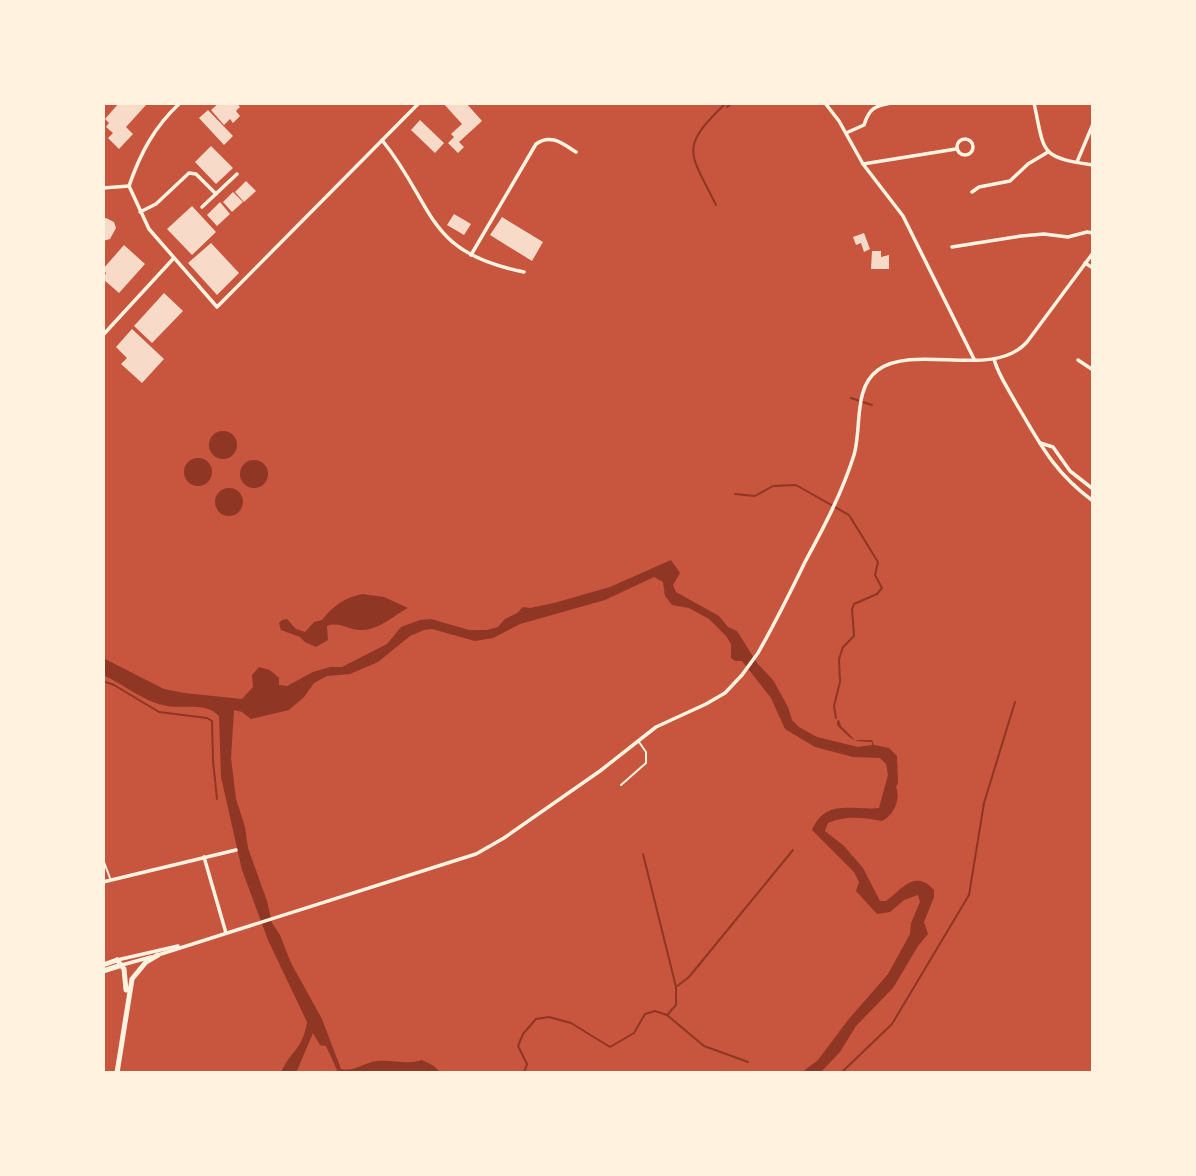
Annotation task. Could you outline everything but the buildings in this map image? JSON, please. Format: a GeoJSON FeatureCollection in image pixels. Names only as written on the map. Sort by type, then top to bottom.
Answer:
{"type":"FeatureCollection","features":[{"type":"Feature","properties":{"kind":"main road"},"geometry":{"type":"LineString","coordinates":[[117,1073],[127,997],[135,972],[158,955]]}},
{"type":"Feature","properties":{"kind":"main road"},"geometry":{"type":"LineString","coordinates":[[106,967],[120,963],[126,977],[127,997]]}},
{"type":"Feature","properties":{"kind":"street"},"geometry":{"type":"LineString","coordinates":[[180,103],[149,140],[129,186],[149,229],[217,307],[419,103]]}},
{"type":"Feature","properties":{"kind":"street"},"geometry":{"type":"LineString","coordinates":[[825,103],[863,164],[910,229],[944,304],[974,359]]}},
{"type":"Feature","properties":{"kind":"street"},"geometry":{"type":"LineString","coordinates":[[846,133],[864,125],[868,111],[876,105],[891,103]]}},
{"type":"Feature","properties":{"kind":"street"},"geometry":{"type":"LineString","coordinates":[[1034,103],[1041,137],[1048,152],[1056,158],[1093,164]]}},
{"type":"Feature","properties":{"kind":"street"},"geometry":{"type":"LineString","coordinates":[[1077,162],[1093,124]]}},
{"type":"Feature","properties":{"kind":"street"},"geometry":{"type":"LineString","coordinates":[[382,139],[401,164],[438,229],[453,244],[494,266],[524,272]]}},
{"type":"Feature","properties":{"kind":"street"},"geometry":{"type":"LineString","coordinates":[[471,255],[536,144],[542,140],[554,139],[576,152]]}},
{"type":"Feature","properties":{"kind":"street"},"geometry":{"type":"LineString","coordinates":[[963,139],[970,141],[973,146],[965,156],[956,149],[958,142],[963,139]]}},
{"type":"Feature","properties":{"kind":"street"},"geometry":{"type":"LineString","coordinates":[[863,164],[956,149]]}},
{"type":"Feature","properties":{"kind":"street"},"geometry":{"type":"LineString","coordinates":[[972,192],[979,187],[1010,181],[1028,164],[1048,152]]}},
{"type":"Feature","properties":{"kind":"street"},"geometry":{"type":"LineString","coordinates":[[140,212],[156,204],[189,173],[196,174],[216,194]]}},
{"type":"Feature","properties":{"kind":"street"},"geometry":{"type":"LineString","coordinates":[[202,207],[237,174]]}},
{"type":"Feature","properties":{"kind":"street"},"geometry":{"type":"LineString","coordinates":[[103,188],[129,186]]}},
{"type":"Feature","properties":{"kind":"street"},"geometry":{"type":"LineString","coordinates":[[952,247],[1021,236],[1044,234],[1068,237],[1093,233]]}},
{"type":"Feature","properties":{"kind":"street"},"geometry":{"type":"LineString","coordinates":[[120,963],[158,955],[460,860],[487,849],[600,771],[638,741],[670,720],[717,698],[731,688],[755,657],[833,510],[855,450],[864,390],[872,375],[887,365],[902,362],[994,359],[1014,354],[1023,346],[1093,253]]}},
{"type":"Feature","properties":{"kind":"street"},"geometry":{"type":"LineString","coordinates":[[103,335],[173,259]]}},
{"type":"Feature","properties":{"kind":"street"},"geometry":{"type":"LineString","coordinates":[[1085,263],[1093,268]]}},
{"type":"Feature","properties":{"kind":"street"},"geometry":{"type":"LineString","coordinates":[[994,359],[999,373],[1049,461],[1078,490],[1093,500]]}},
{"type":"Feature","properties":{"kind":"street"},"geometry":{"type":"LineString","coordinates":[[1078,360],[1093,370]]}},
{"type":"Feature","properties":{"kind":"street"},"geometry":{"type":"LineString","coordinates":[[1038,442],[1053,447],[1070,471],[1093,489]]}},
{"type":"Feature","properties":{"kind":"street"},"geometry":{"type":"LineString","coordinates":[[103,882],[236,850]]}},
{"type":"Feature","properties":{"kind":"street"},"geometry":{"type":"LineString","coordinates":[[204,857],[226,933]]}},
{"type":"Feature","properties":{"kind":"street"},"geometry":{"type":"LineString","coordinates":[[120,963],[164,948],[180,946]]}},
{"type":"Feature","properties":{"kind":"lane"},"geometry":{"type":"LineString","coordinates":[[621,785],[646,763],[646,752],[638,741]]}},
{"type":"Feature","properties":{"kind":"lane"},"geometry":{"type":"LineString","coordinates":[[104,862],[111,879]]}},
{"type":"Feature","properties":{"kind":"shaded area"},"geometry":{"type":"Polygon","coordinates":[[[223,431],[233,435],[237,445],[233,455],[223,459],[213,455],[209,445],[213,435],[223,431]]]}},
{"type":"Feature","properties":{"kind":"shaded area"},"geometry":{"type":"Polygon","coordinates":[[[198,458],[208,462],[212,472],[208,482],[198,486],[188,482],[184,472],[188,462],[198,458]]]}},
{"type":"Feature","properties":{"kind":"shaded area"},"geometry":{"type":"Polygon","coordinates":[[[254,460],[264,464],[268,474],[264,484],[254,488],[244,484],[240,474],[244,464],[254,460]]]}},
{"type":"Feature","properties":{"kind":"shaded area"},"geometry":{"type":"Polygon","coordinates":[[[229,488],[239,492],[243,502],[239,512],[229,516],[219,512],[215,502],[219,492],[229,488]]]}},
{"type":"Feature","properties":{"kind":"shaded area"},"geometry":{"type":"Polygon","coordinates":[[[671,560],[680,573],[673,585],[676,592],[719,616],[728,627],[737,631],[757,663],[773,680],[792,720],[799,727],[817,737],[858,747],[872,745],[872,742],[855,740],[872,740],[874,745],[889,748],[897,756],[898,797],[890,815],[882,821],[855,818],[835,820],[828,823],[825,831],[844,846],[863,868],[880,901],[886,901],[914,881],[927,884],[934,890],[924,922],[928,934],[893,988],[856,1026],[840,1052],[820,1073],[801,1073],[818,1060],[888,974],[910,934],[911,923],[920,902],[918,895],[904,900],[890,912],[877,914],[856,891],[859,882],[854,872],[812,830],[825,813],[832,810],[879,808],[888,775],[886,764],[880,758],[853,757],[815,747],[785,729],[771,698],[742,661],[731,658],[731,644],[726,636],[709,619],[689,608],[672,605],[665,596],[663,582],[654,577],[605,600],[520,624],[493,638],[475,641],[432,629],[424,630],[410,636],[378,662],[350,674],[327,676],[314,683],[304,697],[289,710],[251,719],[234,710],[231,758],[236,799],[248,848],[272,923],[322,1019],[341,1069],[351,1069],[378,1061],[422,1060],[441,1073],[336,1073],[326,1046],[320,1045],[313,1033],[296,1073],[281,1073],[299,1045],[307,1022],[268,940],[242,870],[221,777],[219,716],[208,709],[167,706],[142,697],[103,675],[103,658],[164,689],[242,699],[253,687],[252,675],[259,667],[270,670],[279,678],[279,685],[287,686],[313,672],[342,667],[387,644],[401,627],[420,620],[431,619],[469,630],[487,630],[498,627],[523,607],[554,603],[610,587],[671,560]]]}},
{"type":"Feature","properties":{"kind":"shaded area"},"geometry":{"type":"Polygon","coordinates":[[[362,594],[384,597],[408,608],[368,629],[327,626],[328,640],[316,647],[281,630],[279,623],[287,619],[296,629],[305,632],[339,603],[362,594]]]}},
{"type":"Feature","properties":{"kind":"shaded area"},"geometry":{"type":"Polygon","coordinates":[[[839,720],[841,726],[855,740],[837,725],[837,721],[839,720]]]}},
{"type":"Feature","properties":{"kind":"waterway"},"geometry":{"type":"LineString","coordinates":[[716,205],[695,162],[693,151],[701,131],[726,103]]}},
{"type":"Feature","properties":{"kind":"waterway"},"geometry":{"type":"LineString","coordinates":[[727,107],[732,103]]}},
{"type":"Feature","properties":{"kind":"waterway"},"geometry":{"type":"LineString","coordinates":[[851,398],[872,405]]}},
{"type":"Feature","properties":{"kind":"waterway"},"geometry":{"type":"LineString","coordinates":[[735,494],[755,496],[773,486],[796,485],[849,515],[878,562],[875,575],[882,588],[877,594],[854,604],[852,609],[854,636],[843,647],[839,659],[840,682],[834,706],[836,718]]}},
{"type":"Feature","properties":{"kind":"waterway"},"geometry":{"type":"LineString","coordinates":[[103,681],[159,712],[207,718],[212,721],[217,799]]}},
{"type":"Feature","properties":{"kind":"waterway"},"geometry":{"type":"LineString","coordinates":[[841,1073],[892,1024],[969,895],[984,803],[1015,702]]}},
{"type":"Feature","properties":{"kind":"waterway"},"geometry":{"type":"LineString","coordinates":[[676,987],[689,977],[793,850]]}},
{"type":"Feature","properties":{"kind":"waterway"},"geometry":{"type":"LineString","coordinates":[[643,854],[676,987],[676,1005],[668,1014]]}},
{"type":"Feature","properties":{"kind":"waterway"},"geometry":{"type":"LineString","coordinates":[[524,1073],[527,1064],[518,1046],[523,1034],[536,1019],[549,1017],[571,1023],[610,1047],[634,1033],[645,1014],[655,1011],[667,1015],[704,1046],[748,1062]]}}]}
